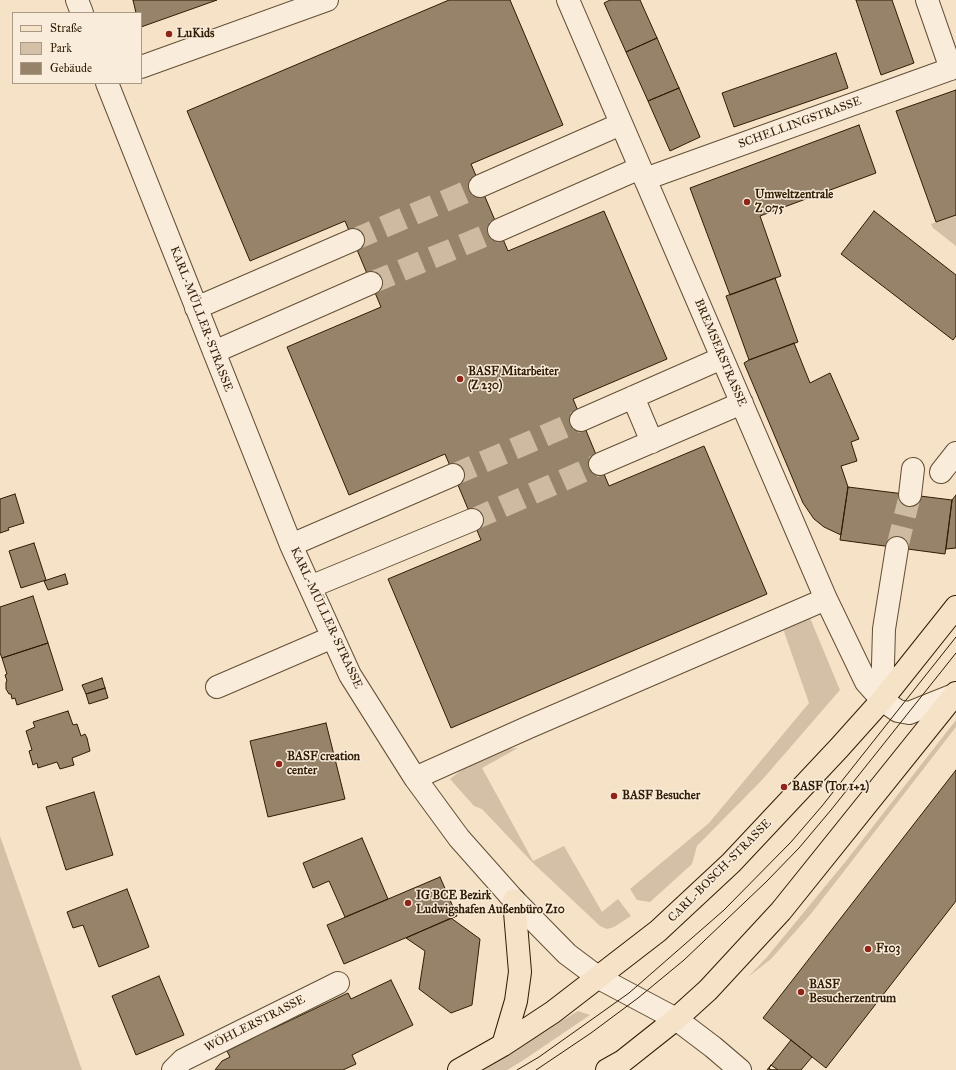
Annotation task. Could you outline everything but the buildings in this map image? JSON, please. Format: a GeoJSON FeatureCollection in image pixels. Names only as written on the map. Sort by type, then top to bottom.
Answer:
{"type":"FeatureCollection","features":[{"type":"Feature","properties":{"kind":"main road","name":"CARL-BOSCH-STRASSE"},"geometry":{"type":"LineString","coordinates":[[459,1070],[503,1045],[553,1012],[599,978],[658,931],[731,863],[882,700],[956,607]]}},
{"type":"Feature","properties":{"kind":"main road"},"geometry":{"type":"LineString","coordinates":[[607,1070],[623,1061],[676,1019],[708,990],[781,911],[955,694]]}},
{"type":"Feature","properties":{"kind":"main road"},"geometry":{"type":"LineString","coordinates":[[503,1045],[516,1001],[520,972],[514,900]]}},
{"type":"Feature","properties":{"kind":"street"},"geometry":{"type":"LineString","coordinates":[[77,0],[82,12]]}},
{"type":"Feature","properties":{"kind":"street"},"geometry":{"type":"LineString","coordinates":[[142,67],[327,0]]}},
{"type":"Feature","properties":{"kind":"street","name":"BREMSERSTRASSE"},"geometry":{"type":"LineString","coordinates":[[568,0],[826,599],[866,682],[882,700],[898,711],[909,713],[955,694]]}},
{"type":"Feature","properties":{"kind":"street"},"geometry":{"type":"LineString","coordinates":[[927,0],[954,68]]}},
{"type":"Feature","properties":{"kind":"street","name":"SCHELLINGSTRASSE"},"geometry":{"type":"LineString","coordinates":[[498,230],[643,173],[954,68]]}},
{"type":"Feature","properties":{"kind":"street","name":"KARL-MÜLLER-STRASSE"},"geometry":{"type":"LineString","coordinates":[[107,84],[291,545],[350,675],[415,778],[458,838],[514,900],[567,954],[599,978],[676,1019],[740,1070]]}},
{"type":"Feature","properties":{"kind":"street"},"geometry":{"type":"LineString","coordinates":[[480,186],[621,124]]}},
{"type":"Feature","properties":{"kind":"street"},"geometry":{"type":"LineString","coordinates":[[196,308],[353,240]]}},
{"type":"Feature","properties":{"kind":"street"},"geometry":{"type":"LineString","coordinates":[[214,352],[371,283]]}},
{"type":"Feature","properties":{"kind":"street"},"geometry":{"type":"LineString","coordinates":[[581,420],[722,358]]}},
{"type":"Feature","properties":{"kind":"street"},"geometry":{"type":"LineString","coordinates":[[633,397],[652,442]]}},
{"type":"Feature","properties":{"kind":"street"},"geometry":{"type":"LineString","coordinates":[[600,464],[742,403]]}},
{"type":"Feature","properties":{"kind":"street"},"geometry":{"type":"LineString","coordinates":[[941,472],[956,453]]}},
{"type":"Feature","properties":{"kind":"street"},"geometry":{"type":"LineString","coordinates":[[910,495],[913,469]]}},
{"type":"Feature","properties":{"kind":"street"},"geometry":{"type":"LineString","coordinates":[[291,545],[453,475]]}},
{"type":"Feature","properties":{"kind":"street"},"geometry":{"type":"LineString","coordinates":[[310,587],[472,520]]}},
{"type":"Feature","properties":{"kind":"street"},"geometry":{"type":"LineString","coordinates":[[882,700],[884,629],[897,548]]}},
{"type":"Feature","properties":{"kind":"street"},"geometry":{"type":"LineString","coordinates":[[415,778],[529,727],[826,599]]}},
{"type":"Feature","properties":{"kind":"street"},"geometry":{"type":"LineString","coordinates":[[217,687],[332,636]]}},
{"type":"Feature","properties":{"kind":"street","name":"WÖHLERSTRASSE"},"geometry":{"type":"LineString","coordinates":[[174,1070],[183,1060],[338,982]]}},
{"type":"Feature","properties":{"kind":"green space"},"geometry":{"type":"Polygon","coordinates":[[[956,215],[956,246],[933,228],[931,224],[956,215]]]}},
{"type":"Feature","properties":{"kind":"green space"},"geometry":{"type":"Polygon","coordinates":[[[810,618],[840,690],[762,780],[697,846],[692,864],[650,902],[637,900],[630,889],[709,823],[809,703],[781,623],[810,618]]]}},
{"type":"Feature","properties":{"kind":"green space"},"geometry":{"type":"Polygon","coordinates":[[[956,720],[956,727],[810,915],[771,959],[748,977],[767,957],[846,861],[956,720]]]}},
{"type":"Feature","properties":{"kind":"green space"},"geometry":{"type":"Polygon","coordinates":[[[518,748],[482,768],[533,861],[564,846],[602,912],[618,899],[631,916],[614,927],[607,929],[600,926],[532,862],[482,809],[474,806],[450,779],[488,750],[518,748]]]}},
{"type":"Feature","properties":{"kind":"green space"},"geometry":{"type":"Polygon","coordinates":[[[0,836],[82,1070],[0,1070],[0,836]]]}},
{"type":"Feature","properties":{"kind":"green space"},"geometry":{"type":"Polygon","coordinates":[[[578,1011],[590,1015],[522,1061],[507,1070],[480,1070],[578,1011]]]}},
{"type":"Feature","properties":{"kind":"tunnel"},"geometry":{"type":"LineString","coordinates":[[353,240],[480,186]]}},
{"type":"Feature","properties":{"kind":"tunnel"},"geometry":{"type":"LineString","coordinates":[[371,283],[499,230]]}},
{"type":"Feature","properties":{"kind":"tunnel"},"geometry":{"type":"LineString","coordinates":[[453,475],[581,420]]}},
{"type":"Feature","properties":{"kind":"tunnel"},"geometry":{"type":"LineString","coordinates":[[472,520],[600,464]]}},
{"type":"Feature","properties":{"kind":"tunnel"},"geometry":{"type":"LineString","coordinates":[[897,548],[910,495]]}},
{"type":"Feature","properties":{"kind":"tram line"},"geometry":{"type":"LineString","coordinates":[[517,1070],[539,1057],[629,993],[724,910],[791,842],[822,806],[956,637]]}},
{"type":"Feature","properties":{"kind":"tram line"},"geometry":{"type":"LineString","coordinates":[[536,1070],[591,1033],[638,998],[684,960],[766,882],[799,848],[831,810],[956,653]]}},
{"type":"Feature","properties":{"kind":"place","name":"LuKids"},"geometry":{"type":"Point","coordinates":[169,34]}},
{"type":"Feature","properties":{"kind":"place","name":"Umweltzentrale Z 075"},"geometry":{"type":"Point","coordinates":[747,202]}},
{"type":"Feature","properties":{"kind":"place","name":"BASF Mitarbeiter (Z 230)"},"geometry":{"type":"Point","coordinates":[460,379]}},
{"type":"Feature","properties":{"kind":"place","name":"BASF creation center"},"geometry":{"type":"Point","coordinates":[279,764]}},
{"type":"Feature","properties":{"kind":"place","name":"BASF (Tor 1+2)"},"geometry":{"type":"Point","coordinates":[784,787]}},
{"type":"Feature","properties":{"kind":"place","name":"BASF Besucher"},"geometry":{"type":"Point","coordinates":[614,796]}},
{"type":"Feature","properties":{"kind":"place","name":"IG BCE Bezirk Ludwigshafen Außenbüro Z10"},"geometry":{"type":"Point","coordinates":[408,903]}},
{"type":"Feature","properties":{"kind":"place","name":"F103"},"geometry":{"type":"Point","coordinates":[868,949]}},
{"type":"Feature","properties":{"kind":"place","name":"BASF Besucherzentrum"},"geometry":{"type":"Point","coordinates":[801,992]}}]}
